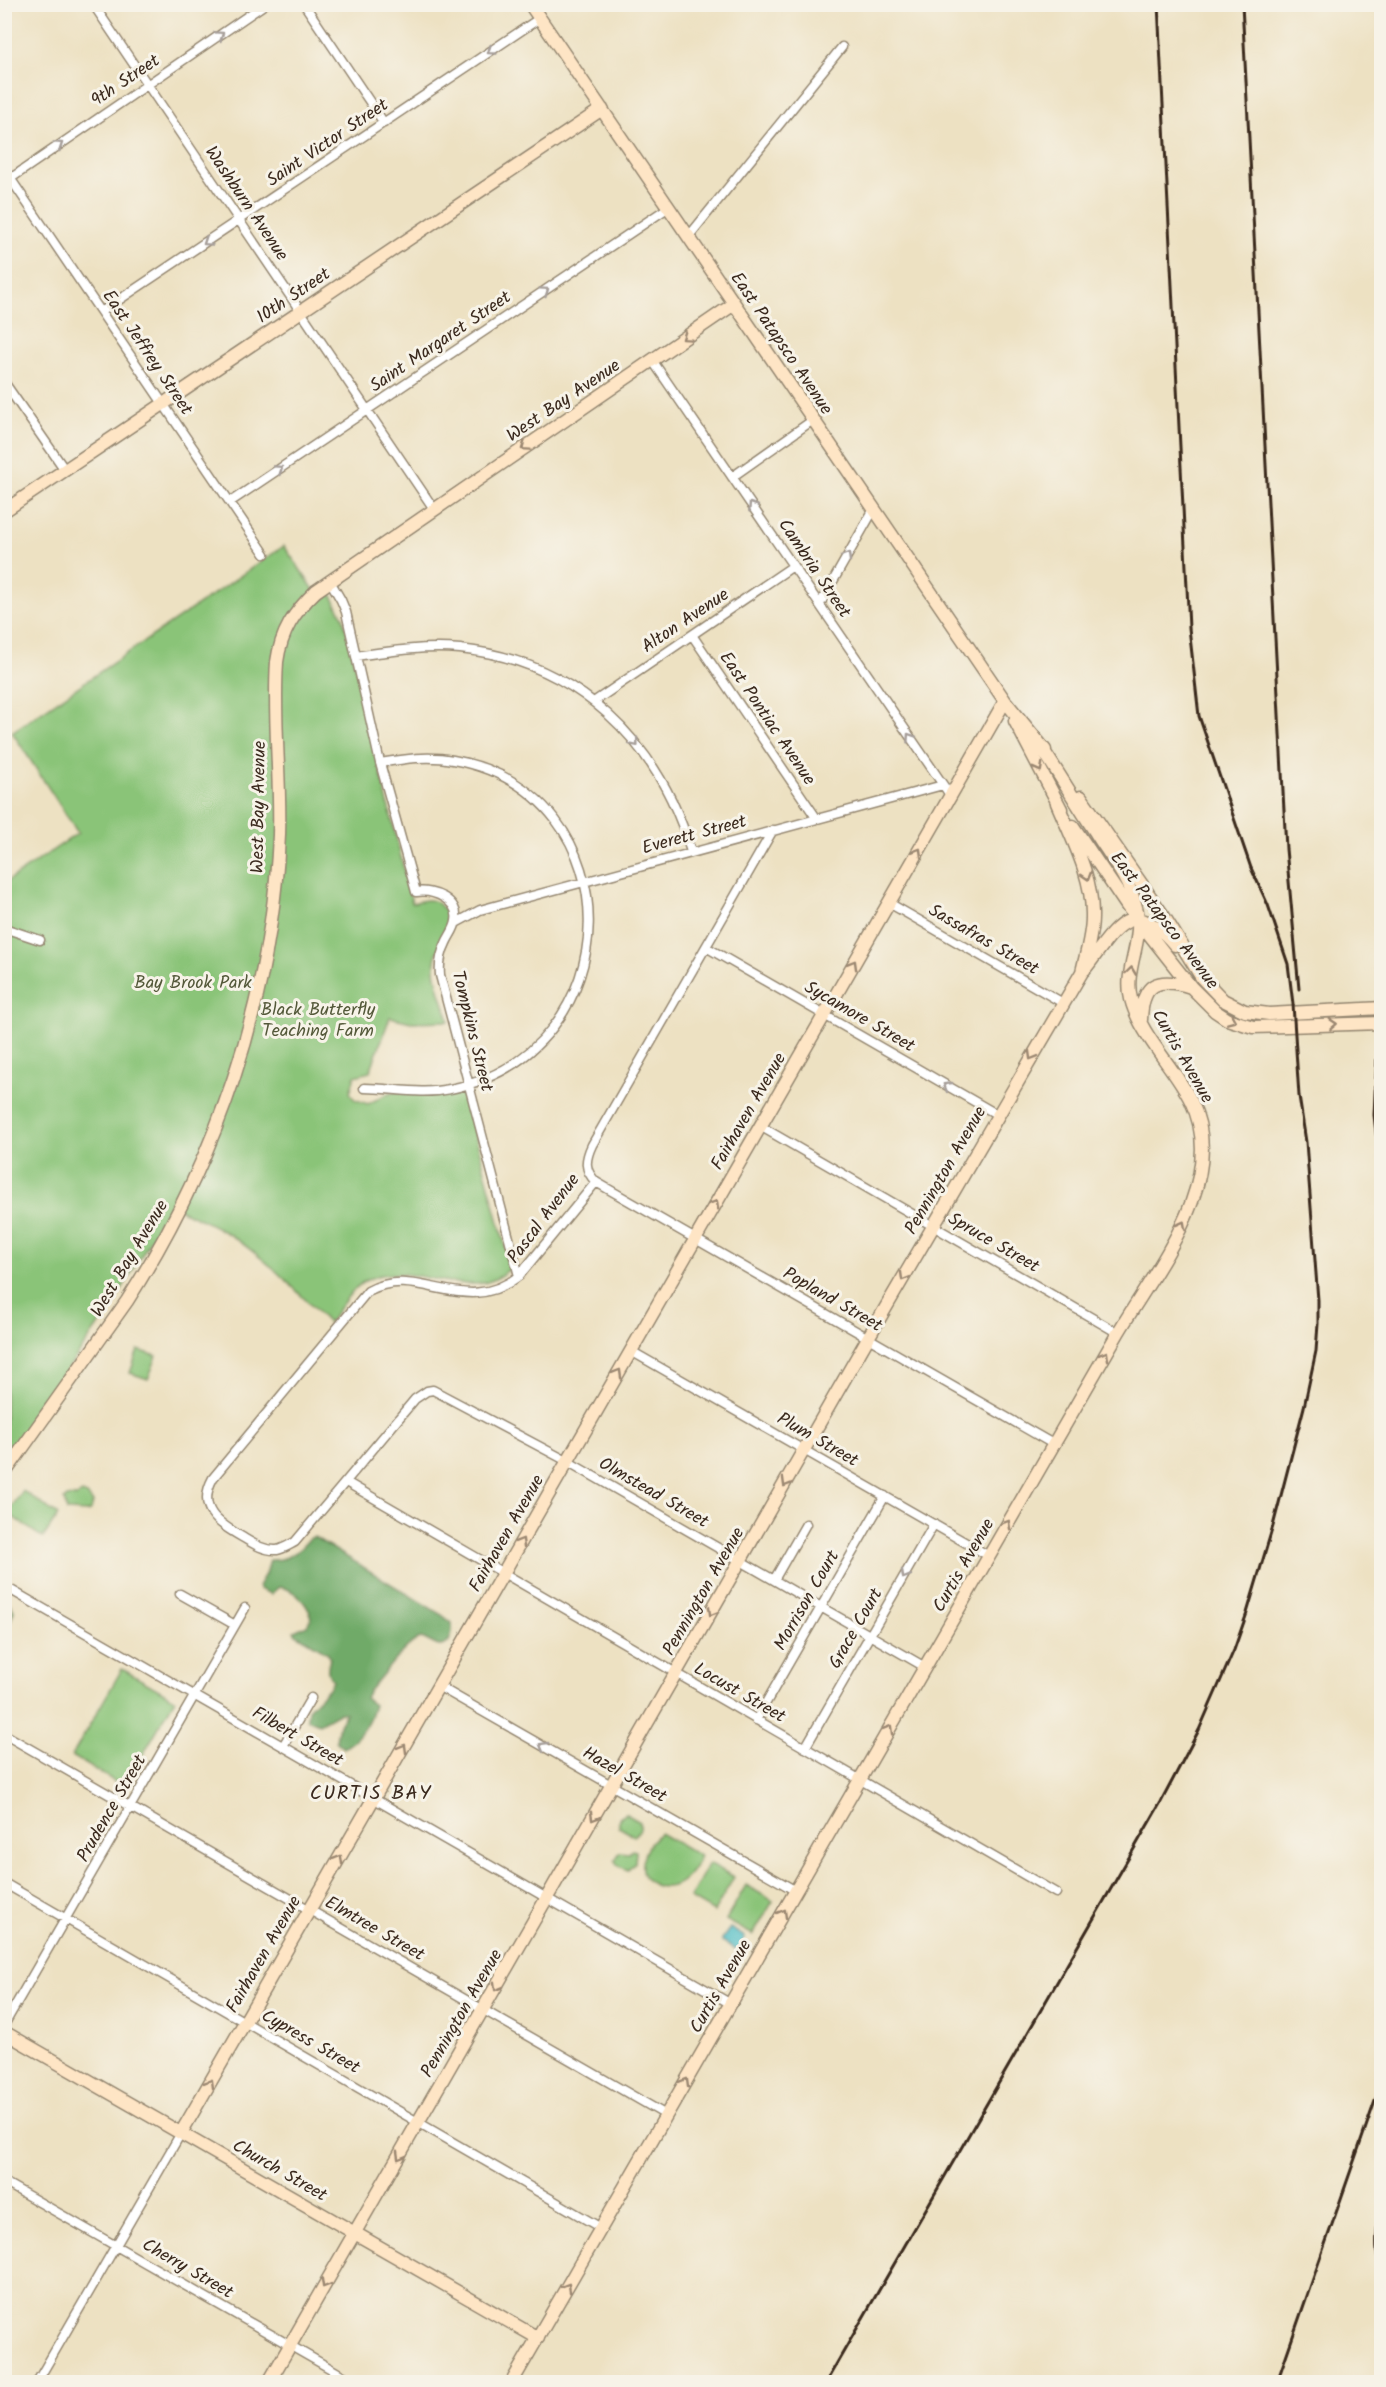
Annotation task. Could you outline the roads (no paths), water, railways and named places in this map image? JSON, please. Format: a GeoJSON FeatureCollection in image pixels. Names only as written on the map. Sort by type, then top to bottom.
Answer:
{"type":"FeatureCollection","features":[{"type":"Feature","properties":{"kind":"main road","name":"East Patapsco Avenue"},"geometry":{"type":"LineString","coordinates":[[530,4],[1005,701],[1094,814],[1203,978],[1223,1000],[1245,1011],[1256,1013],[1382,1008]]}},
{"type":"Feature","properties":{"kind":"main road","name":"10th Street"},"geometry":{"type":"LineString","coordinates":[[4,511],[602,109]]}},
{"type":"Feature","properties":{"kind":"main road","name":"West Bay Avenue"},"geometry":{"type":"LineString","coordinates":[[4,1474],[145,1272],[188,1193],[225,1106],[260,983],[275,886],[279,834],[275,683],[280,644],[294,615],[316,591],[330,581],[734,304]]}},
{"type":"Feature","properties":{"kind":"main road","name":"East Patapsco Avenue"},"geometry":{"type":"LineString","coordinates":[[1005,701],[1057,802],[1127,906],[1191,987],[1215,1011],[1253,1027],[1382,1023]]}},
{"type":"Feature","properties":{"kind":"main road","name":"Fairhaven Avenue"},"geometry":{"type":"LineString","coordinates":[[181,2133],[889,903],[947,790],[1005,701]]}},
{"type":"Feature","properties":{"kind":"main road","name":"Curtis Avenue"},"geometry":{"type":"LineString","coordinates":[[512,2382],[1053,1444],[1185,1220],[1195,1197],[1200,1174],[1201,1126],[1192,1103],[1141,1021],[1129,989],[1138,919],[1134,901],[1122,875],[1040,745]]}},
{"type":"Feature","properties":{"kind":"main road","name":"Pennington Avenue"},"geometry":{"type":"LineString","coordinates":[[269,2382],[868,1338],[1082,972],[1092,927],[1092,899],[1089,880],[1057,802]]}},
{"type":"Feature","properties":{"kind":"main road"},"geometry":{"type":"LineString","coordinates":[[1082,972],[1115,929],[1125,922],[1138,919],[1147,920],[1157,927],[1203,978]]}},
{"type":"Feature","properties":{"kind":"main road"},"geometry":{"type":"LineString","coordinates":[[1141,1021],[1144,999],[1155,985],[1163,981],[1191,987]]}},
{"type":"Feature","properties":{"kind":"main road","name":"Church Street"},"geometry":{"type":"LineString","coordinates":[[4,2032],[538,2338]]}},
{"type":"Feature","properties":{"kind":"street","name":"Washburn Avenue"},"geometry":{"type":"LineString","coordinates":[[93,4],[435,509]]}},
{"type":"Feature","properties":{"kind":"street","name":"9th Street"},"geometry":{"type":"LineString","coordinates":[[8,181],[265,4]]}},
{"type":"Feature","properties":{"kind":"street"},"geometry":{"type":"LineString","coordinates":[[304,4],[384,123]]}},
{"type":"Feature","properties":{"kind":"street","name":"Saint Victor Street"},"geometry":{"type":"LineString","coordinates":[[102,312],[540,18]]}},
{"type":"Feature","properties":{"kind":"street"},"geometry":{"type":"LineString","coordinates":[[689,236],[842,47]]}},
{"type":"Feature","properties":{"kind":"street","name":"East Jeffrey Street"},"geometry":{"type":"LineString","coordinates":[[4,169],[8,181],[102,312],[265,554]]}},
{"type":"Feature","properties":{"kind":"street","name":"Saint Margaret Street"},"geometry":{"type":"LineString","coordinates":[[230,502],[669,207]]}},
{"type":"Feature","properties":{"kind":"street","name":"Cambria Street"},"geometry":{"type":"LineString","coordinates":[[652,360],[947,790]]}},
{"type":"Feature","properties":{"kind":"street"},"geometry":{"type":"LineString","coordinates":[[4,382],[65,470]]}},
{"type":"Feature","properties":{"kind":"street"},"geometry":{"type":"LineString","coordinates":[[732,477],[813,420]]}},
{"type":"Feature","properties":{"kind":"street"},"geometry":{"type":"LineString","coordinates":[[820,604],[874,508]]}},
{"type":"Feature","properties":{"kind":"street","name":"Alton Avenue"},"geometry":{"type":"LineString","coordinates":[[595,701],[793,566]]}},
{"type":"Feature","properties":{"kind":"street"},"geometry":{"type":"LineString","coordinates":[[330,581],[346,612],[380,763],[417,892],[433,891],[441,895],[453,908],[456,923]]}},
{"type":"Feature","properties":{"kind":"street","name":"East Pontiac Avenue"},"geometry":{"type":"LineString","coordinates":[[692,635],[818,819]]}},
{"type":"Feature","properties":{"kind":"street"},"geometry":{"type":"LineString","coordinates":[[356,656],[398,650],[461,649],[530,666],[555,676],[595,701],[651,764],[676,808],[692,852]]}},
{"type":"Feature","properties":{"kind":"street"},"geometry":{"type":"LineString","coordinates":[[364,1088],[435,1091],[489,1076],[525,1054],[555,1026],[567,1008],[588,949],[590,914],[585,881],[568,840],[556,821],[522,789],[477,766],[453,760],[432,758],[380,763]]}},
{"type":"Feature","properties":{"kind":"street","name":"Everett Street"},"geometry":{"type":"LineString","coordinates":[[456,923],[480,910],[773,830],[947,790]]}},
{"type":"Feature","properties":{"kind":"street","name":"Pascal Avenue"},"geometry":{"type":"LineString","coordinates":[[346,1482],[294,1542],[277,1550],[251,1543],[224,1526],[209,1510],[207,1494],[213,1478],[368,1291],[388,1283],[400,1282],[480,1294],[503,1287],[519,1276],[596,1182],[586,1168],[586,1160],[592,1145],[773,830]]}},
{"type":"Feature","properties":{"kind":"street","name":"Sassafras Street"},"geometry":{"type":"LineString","coordinates":[[889,903],[1063,1003]]}},
{"type":"Feature","properties":{"kind":"street","name":"Tompkins Street"},"geometry":{"type":"LineString","coordinates":[[456,923],[445,944],[440,966],[444,994],[519,1276]]}},
{"type":"Feature","properties":{"kind":"street"},"geometry":{"type":"LineString","coordinates":[[4,928],[40,940]]}},
{"type":"Feature","properties":{"kind":"street","name":"Sycamore Street"},"geometry":{"type":"LineString","coordinates":[[706,947],[998,1115]]}},
{"type":"Feature","properties":{"kind":"street","name":"Spruce Street"},"geometry":{"type":"LineString","coordinates":[[760,1126],[1118,1333]]}},
{"type":"Feature","properties":{"kind":"street","name":"Popland Street"},"geometry":{"type":"LineString","coordinates":[[596,1182],[1053,1444]]}},
{"type":"Feature","properties":{"kind":"street","name":"Plum Street"},"geometry":{"type":"LineString","coordinates":[[631,1351],[989,1556]]}},
{"type":"Feature","properties":{"kind":"street","name":"Olmstead Street"},"geometry":{"type":"LineString","coordinates":[[346,1482],[415,1399],[427,1391],[439,1392],[567,1461],[925,1667]]}},
{"type":"Feature","properties":{"kind":"street","name":"Locust Street"},"geometry":{"type":"LineString","coordinates":[[346,1482],[1056,1893]]}},
{"type":"Feature","properties":{"kind":"street","name":"Morrison Court"},"geometry":{"type":"LineString","coordinates":[[756,1720],[885,1496]]}},
{"type":"Feature","properties":{"kind":"street"},"geometry":{"type":"LineString","coordinates":[[774,1580],[806,1524]]}},
{"type":"Feature","properties":{"kind":"street","name":"Grace Court"},"geometry":{"type":"LineString","coordinates":[[805,1748],[934,1524]]}},
{"type":"Feature","properties":{"kind":"street","name":"Filbert Street"},"geometry":{"type":"LineString","coordinates":[[4,1586],[731,2004]]}},
{"type":"Feature","properties":{"kind":"street"},"geometry":{"type":"LineString","coordinates":[[180,1593],[235,1625]]}},
{"type":"Feature","properties":{"kind":"street","name":"Prudence Street"},"geometry":{"type":"LineString","coordinates":[[4,2025],[245,1608]]}},
{"type":"Feature","properties":{"kind":"street","name":"Hazel Street"},"geometry":{"type":"LineString","coordinates":[[438,1686],[795,1891]]}},
{"type":"Feature","properties":{"kind":"street"},"geometry":{"type":"LineString","coordinates":[[283,1746],[311,1698]]}},
{"type":"Feature","properties":{"kind":"street","name":"Elmtree Street"},"geometry":{"type":"LineString","coordinates":[[4,1734],[666,2115]]}},
{"type":"Feature","properties":{"kind":"street","name":"Cypress Street"},"geometry":{"type":"LineString","coordinates":[[4,1883],[601,2228]]}},
{"type":"Feature","properties":{"kind":"street","name":"Fairhaven Avenue"},"geometry":{"type":"LineString","coordinates":[[38,2382],[181,2133]]}},
{"type":"Feature","properties":{"kind":"street","name":"Cherry Street"},"geometry":{"type":"LineString","coordinates":[[4,2182],[354,2382]]}},
{"type":"Feature","properties":{"kind":"water"},"geometry":{"type":"Polygon","coordinates":[[[730,1928],[745,1937],[741,1949],[738,1950],[722,1941],[730,1928]]]}},
{"type":"Feature","properties":{"kind":"railway"},"geometry":{"type":"LineString","coordinates":[[826,2382],[1161,1802],[1199,1730],[1234,1650],[1247,1613],[1273,1526],[1316,1351],[1318,1300],[1306,1142],[1299,1096],[1288,964],[1268,905],[1251,868],[1199,716],[1189,628],[1158,4]]}},
{"type":"Feature","properties":{"kind":"railway"},"geometry":{"type":"LineString","coordinates":[[1242,4],[1286,849],[1299,989]]}},
{"type":"Feature","properties":{"kind":"railway"},"geometry":{"type":"LineString","coordinates":[[1381,998],[1382,992]]}},
{"type":"Feature","properties":{"kind":"railway"},"geometry":{"type":"LineString","coordinates":[[1378,1033],[1374,1115],[1382,1184]]}},
{"type":"Feature","properties":{"kind":"railway"},"geometry":{"type":"LineString","coordinates":[[1277,2382],[1382,2081]]}},
{"type":"Feature","properties":{"kind":"railway"},"geometry":{"type":"LineString","coordinates":[[1382,2204],[1377,2236],[1377,2257],[1382,2289]]}},
{"type":"Feature","properties":{"kind":"district","name":"CURTIS BAY"},"geometry":{"type":"Point","coordinates":[371,1792]}},
{"type":"Feature","properties":{"kind":"park label","name":"Bay Brook Park"},"geometry":{"type":"Point","coordinates":[193,982]}},
{"type":"Feature","properties":{"kind":"park label","name":"Black Butterfly Teaching Farm"},"geometry":{"type":"Point","coordinates":[318,1019]}}]}
